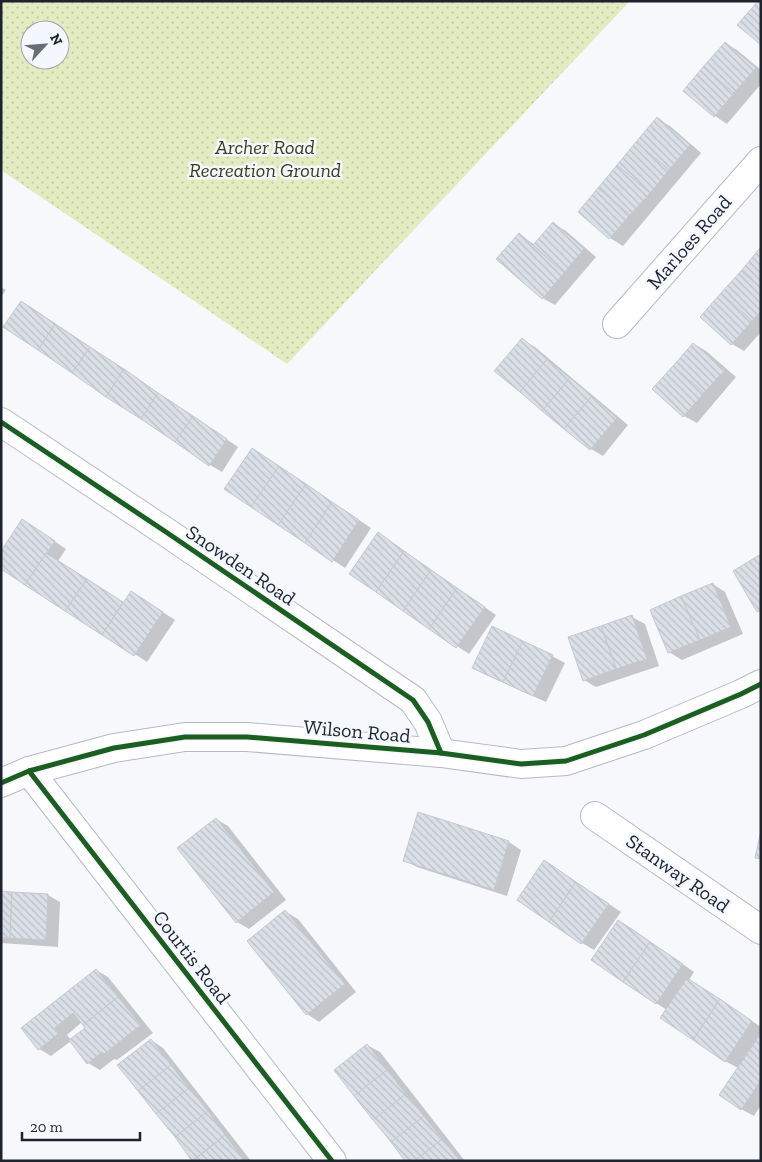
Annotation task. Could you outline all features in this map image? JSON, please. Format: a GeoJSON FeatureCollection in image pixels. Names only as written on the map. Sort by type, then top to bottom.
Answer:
{"type":"FeatureCollection","features":[{"type":"Feature","properties":{"kind":"street","name":"Marloes Road"},"geometry":{"type":"LineString","coordinates":[[617,324],[761,161]]}},
{"type":"Feature","properties":{"kind":"street","name":"Snowden Road"},"geometry":{"type":"LineString","coordinates":[[1,422],[413,700],[428,722],[441,753]]}},
{"type":"Feature","properties":{"kind":"street","name":"Wilson Road"},"geometry":{"type":"LineString","coordinates":[[1,783],[29,771],[114,748],[185,737],[247,737],[441,753],[521,764],[566,761],[644,735],[761,684]]}},
{"type":"Feature","properties":{"kind":"street","name":"Courtis Road"},"geometry":{"type":"LineString","coordinates":[[29,771],[332,1161]]}},
{"type":"Feature","properties":{"kind":"street","name":"Stanway Road"},"geometry":{"type":"LineString","coordinates":[[595,816],[761,930]]}},
{"type":"Feature","properties":{"kind":"green space","name":"Archer Road Recreation Ground"},"geometry":{"type":"Polygon","coordinates":[[[1,1],[630,1],[287,364],[1,170],[1,1]]]}},
{"type":"Feature","properties":{"kind":"building"},"geometry":{"type":"Polygon","coordinates":[[[758,1],[761,3],[761,45],[737,25],[758,1]]]}},
{"type":"Feature","properties":{"kind":"building"},"geometry":{"type":"Polygon","coordinates":[[[725,42],[756,68],[734,93],[703,67],[725,42]]]}},
{"type":"Feature","properties":{"kind":"building"},"geometry":{"type":"Polygon","coordinates":[[[703,67],[734,93],[714,117],[683,91],[703,67]]]}},
{"type":"Feature","properties":{"kind":"building"},"geometry":{"type":"Polygon","coordinates":[[[657,117],[690,145],[669,170],[636,142],[657,117]]]}},
{"type":"Feature","properties":{"kind":"building"},"geometry":{"type":"Polygon","coordinates":[[[636,142],[669,170],[650,193],[617,165],[636,142]]]}},
{"type":"Feature","properties":{"kind":"building"},"geometry":{"type":"Polygon","coordinates":[[[617,165],[650,193],[630,215],[598,188],[617,165]]]}},
{"type":"Feature","properties":{"kind":"building"},"geometry":{"type":"Polygon","coordinates":[[[598,188],[630,215],[609,239],[578,212],[598,188]]]}},
{"type":"Feature","properties":{"kind":"building"},"geometry":{"type":"Polygon","coordinates":[[[553,222],[584,249],[564,273],[533,245],[553,222]]]}},
{"type":"Feature","properties":{"kind":"building"},"geometry":{"type":"Polygon","coordinates":[[[519,233],[564,273],[542,299],[496,259],[519,233]]]}},
{"type":"Feature","properties":{"kind":"building"},"geometry":{"type":"Polygon","coordinates":[[[761,249],[761,288],[741,271],[761,249]]]}},
{"type":"Feature","properties":{"kind":"building"},"geometry":{"type":"Polygon","coordinates":[[[741,271],[761,288],[761,311],[752,321],[721,293],[741,271]]]}},
{"type":"Feature","properties":{"kind":"building"},"geometry":{"type":"Polygon","coordinates":[[[721,293],[752,321],[731,345],[700,317],[721,293]]]}},
{"type":"Feature","properties":{"kind":"building"},"geometry":{"type":"Polygon","coordinates":[[[21,301],[55,324],[38,350],[3,327],[21,301]]]}},
{"type":"Feature","properties":{"kind":"building"},"geometry":{"type":"Polygon","coordinates":[[[55,324],[90,347],[72,373],[38,350],[55,324]]]}},
{"type":"Feature","properties":{"kind":"building"},"geometry":{"type":"Polygon","coordinates":[[[522,338],[547,359],[520,392],[494,371],[522,338]]]}},
{"type":"Feature","properties":{"kind":"building"},"geometry":{"type":"Polygon","coordinates":[[[693,343],[725,370],[704,393],[673,366],[693,343]]]}},
{"type":"Feature","properties":{"kind":"building"},"geometry":{"type":"Polygon","coordinates":[[[90,347],[124,369],[106,397],[72,373],[90,347]]]}},
{"type":"Feature","properties":{"kind":"building"},"geometry":{"type":"Polygon","coordinates":[[[547,359],[570,378],[542,411],[520,392],[547,359]]]}},
{"type":"Feature","properties":{"kind":"building"},"geometry":{"type":"Polygon","coordinates":[[[673,366],[704,393],[683,417],[652,389],[673,366]]]}},
{"type":"Feature","properties":{"kind":"building"},"geometry":{"type":"Polygon","coordinates":[[[124,369],[158,393],[141,419],[106,397],[124,369]]]}},
{"type":"Feature","properties":{"kind":"building"},"geometry":{"type":"Polygon","coordinates":[[[570,378],[592,396],[564,429],[542,411],[570,378]]]}},
{"type":"Feature","properties":{"kind":"building"},"geometry":{"type":"Polygon","coordinates":[[[158,393],[193,416],[175,442],[141,419],[158,393]]]}},
{"type":"Feature","properties":{"kind":"building"},"geometry":{"type":"Polygon","coordinates":[[[592,396],[617,418],[590,450],[564,429],[592,396]]]}},
{"type":"Feature","properties":{"kind":"building"},"geometry":{"type":"Polygon","coordinates":[[[193,416],[227,439],[209,466],[175,442],[193,416]]]}},
{"type":"Feature","properties":{"kind":"building"},"geometry":{"type":"Polygon","coordinates":[[[252,448],[279,466],[251,507],[224,489],[252,448]]]}},
{"type":"Feature","properties":{"kind":"building"},"geometry":{"type":"Polygon","coordinates":[[[279,466],[306,484],[278,525],[251,507],[279,466]]]}},
{"type":"Feature","properties":{"kind":"building"},"geometry":{"type":"Polygon","coordinates":[[[306,484],[332,502],[305,543],[278,525],[306,484]]]}},
{"type":"Feature","properties":{"kind":"building"},"geometry":{"type":"Polygon","coordinates":[[[332,502],[359,520],[332,562],[305,543],[332,502]]]}},
{"type":"Feature","properties":{"kind":"building"},"geometry":{"type":"Polygon","coordinates":[[[22,519],[55,541],[25,585],[1,569],[1,551],[22,519]]]}},
{"type":"Feature","properties":{"kind":"building"},"geometry":{"type":"Polygon","coordinates":[[[378,532],[404,551],[376,592],[349,574],[378,532]]]}},
{"type":"Feature","properties":{"kind":"building"},"geometry":{"type":"Polygon","coordinates":[[[404,551],[431,570],[403,611],[376,592],[404,551]]]}},
{"type":"Feature","properties":{"kind":"building"},"geometry":{"type":"Polygon","coordinates":[[[46,553],[87,579],[65,611],[25,585],[46,553]]]}},
{"type":"Feature","properties":{"kind":"building"},"geometry":{"type":"Polygon","coordinates":[[[761,554],[761,610],[757,612],[733,571],[761,554]]]}},
{"type":"Feature","properties":{"kind":"building"},"geometry":{"type":"Polygon","coordinates":[[[431,570],[457,588],[429,629],[403,611],[431,570]]]}},
{"type":"Feature","properties":{"kind":"building"},"geometry":{"type":"Polygon","coordinates":[[[87,579],[123,602],[102,635],[65,611],[87,579]]]}},
{"type":"Feature","properties":{"kind":"building"},"geometry":{"type":"Polygon","coordinates":[[[713,583],[731,627],[700,640],[681,596],[713,583]]]}},
{"type":"Feature","properties":{"kind":"building"},"geometry":{"type":"Polygon","coordinates":[[[457,588],[485,607],[456,648],[429,629],[457,588]]]}},
{"type":"Feature","properties":{"kind":"building"},"geometry":{"type":"Polygon","coordinates":[[[131,591],[163,612],[134,656],[102,635],[131,591]]]}},
{"type":"Feature","properties":{"kind":"building"},"geometry":{"type":"Polygon","coordinates":[[[681,596],[700,640],[668,653],[650,610],[681,596]]]}},
{"type":"Feature","properties":{"kind":"building"},"geometry":{"type":"Polygon","coordinates":[[[632,615],[647,659],[616,669],[601,626],[632,615]]]}},
{"type":"Feature","properties":{"kind":"building"},"geometry":{"type":"Polygon","coordinates":[[[492,626],[523,641],[503,682],[472,668],[492,626]]]}},
{"type":"Feature","properties":{"kind":"building"},"geometry":{"type":"Polygon","coordinates":[[[601,626],[616,669],[583,681],[568,637],[601,626]]]}},
{"type":"Feature","properties":{"kind":"building"},"geometry":{"type":"Polygon","coordinates":[[[523,641],[553,655],[533,696],[503,682],[523,641]]]}},
{"type":"Feature","properties":{"kind":"building"},"geometry":{"type":"Polygon","coordinates":[[[418,812],[509,841],[494,890],[403,861],[418,812]]]}},
{"type":"Feature","properties":{"kind":"building"},"geometry":{"type":"Polygon","coordinates":[[[216,818],[274,892],[236,923],[177,848],[216,818]]]}},
{"type":"Feature","properties":{"kind":"building"},"geometry":{"type":"Polygon","coordinates":[[[761,830],[761,859],[755,858],[761,830]]]}},
{"type":"Feature","properties":{"kind":"building"},"geometry":{"type":"Polygon","coordinates":[[[544,860],[576,882],[549,922],[517,900],[544,860]]]}},
{"type":"Feature","properties":{"kind":"building"},"geometry":{"type":"Polygon","coordinates":[[[576,882],[609,904],[581,944],[549,922],[576,882]]]}},
{"type":"Feature","properties":{"kind":"building"},"geometry":{"type":"Polygon","coordinates":[[[1,891],[12,892],[10,938],[1,938],[1,891]]]}},
{"type":"Feature","properties":{"kind":"building"},"geometry":{"type":"Polygon","coordinates":[[[12,892],[48,894],[46,940],[10,938],[12,892]]]}},
{"type":"Feature","properties":{"kind":"building"},"geometry":{"type":"Polygon","coordinates":[[[285,910],[345,984],[306,1015],[247,941],[285,910]]]}},
{"type":"Feature","properties":{"kind":"building"},"geometry":{"type":"Polygon","coordinates":[[[618,920],[650,942],[623,982],[591,960],[618,920]]]}},
{"type":"Feature","properties":{"kind":"building"},"geometry":{"type":"Polygon","coordinates":[[[650,942],[683,964],[656,1004],[623,982],[650,942]]]}},
{"type":"Feature","properties":{"kind":"building"},"geometry":{"type":"Polygon","coordinates":[[[96,969],[118,997],[83,1025],[73,1013],[55,1028],[59,1033],[38,1050],[21,1028],[96,969]]]}},
{"type":"Feature","properties":{"kind":"building"},"geometry":{"type":"Polygon","coordinates":[[[687,978],[720,999],[693,1040],[660,1018],[687,978]]]}},
{"type":"Feature","properties":{"kind":"building"},"geometry":{"type":"Polygon","coordinates":[[[118,997],[141,1025],[104,1054],[102,1052],[87,1064],[69,1040],[85,1028],[83,1025],[118,997]]]}},
{"type":"Feature","properties":{"kind":"building"},"geometry":{"type":"Polygon","coordinates":[[[720,999],[752,1021],[725,1062],[693,1040],[720,999]]]}},
{"type":"Feature","properties":{"kind":"building"},"geometry":{"type":"Polygon","coordinates":[[[761,1033],[761,1080],[741,1110],[719,1095],[761,1033]]]}},
{"type":"Feature","properties":{"kind":"building"},"geometry":{"type":"Polygon","coordinates":[[[151,1039],[171,1065],[138,1091],[117,1065],[151,1039]]]}},
{"type":"Feature","properties":{"kind":"building"},"geometry":{"type":"Polygon","coordinates":[[[367,1044],[387,1070],[354,1096],[334,1070],[367,1044]]]}},
{"type":"Feature","properties":{"kind":"building"},"geometry":{"type":"Polygon","coordinates":[[[171,1065],[189,1088],[156,1114],[138,1091],[171,1065]]]}},
{"type":"Feature","properties":{"kind":"building"},"geometry":{"type":"Polygon","coordinates":[[[387,1070],[406,1094],[373,1120],[354,1096],[387,1070]]]}},
{"type":"Feature","properties":{"kind":"building"},"geometry":{"type":"Polygon","coordinates":[[[189,1088],[208,1111],[175,1137],[156,1114],[189,1088]]]}},
{"type":"Feature","properties":{"kind":"building"},"geometry":{"type":"Polygon","coordinates":[[[406,1094],[424,1116],[391,1142],[373,1120],[406,1094]]]}},
{"type":"Feature","properties":{"kind":"building"},"geometry":{"type":"Polygon","coordinates":[[[208,1111],[225,1135],[192,1161],[175,1137],[208,1111]]]}},
{"type":"Feature","properties":{"kind":"building"},"geometry":{"type":"Polygon","coordinates":[[[424,1116],[442,1139],[415,1161],[405,1161],[391,1142],[424,1116]]]}},
{"type":"Feature","properties":{"kind":"building"},"geometry":{"type":"Polygon","coordinates":[[[225,1135],[243,1158],[240,1161],[193,1161],[225,1135]]]}},
{"type":"Feature","properties":{"kind":"building"},"geometry":{"type":"Polygon","coordinates":[[[442,1139],[460,1161],[415,1161],[442,1139]]]}},
{"type":"Feature","properties":{"kind":"cycle path"},"geometry":{"type":"LineString","coordinates":[[1,422],[413,700],[428,722],[441,753]]}},
{"type":"Feature","properties":{"kind":"cycle path"},"geometry":{"type":"LineString","coordinates":[[1,783],[29,771],[114,748],[185,737],[247,737],[441,753],[521,764],[566,761],[644,735],[761,684]]}},
{"type":"Feature","properties":{"kind":"cycle path"},"geometry":{"type":"LineString","coordinates":[[29,771],[332,1161]]}}]}
